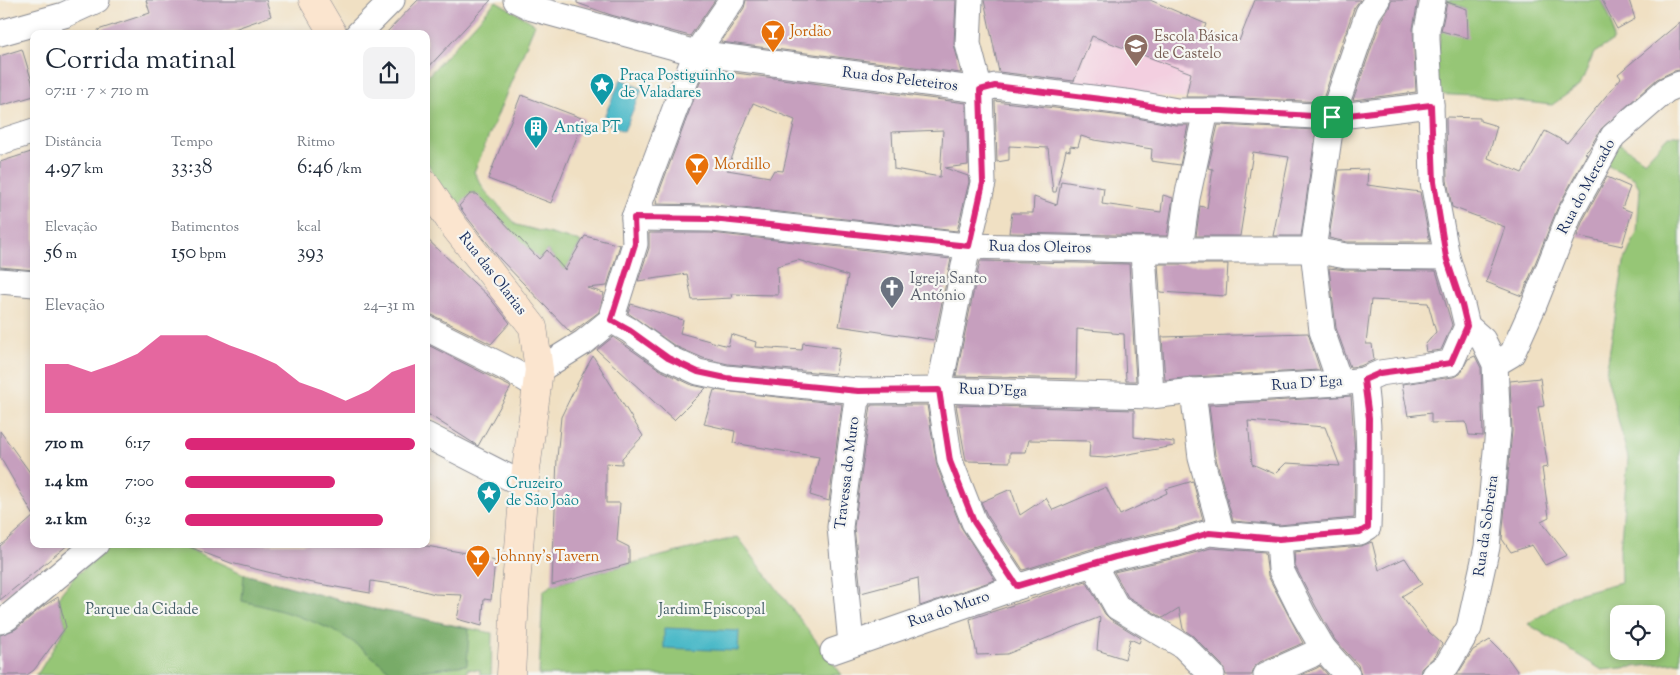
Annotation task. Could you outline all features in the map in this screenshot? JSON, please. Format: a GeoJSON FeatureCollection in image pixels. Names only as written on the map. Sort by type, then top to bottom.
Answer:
{"type":"FeatureCollection","features":[{"type":"Feature","properties":{"kind":"main road"},"geometry":{"type":"LineString","coordinates":[[313,0],[331,30]]}},
{"type":"Feature","properties":{"kind":"main road","name":"Rua das Olarias"},"geometry":{"type":"LineString","coordinates":[[430,191],[453,225],[533,327],[538,378],[524,485],[511,675]]}},
{"type":"Feature","properties":{"kind":"street"},"geometry":{"type":"LineString","coordinates":[[0,34],[64,15],[97,0]]}},
{"type":"Feature","properties":{"kind":"street"},"geometry":{"type":"LineString","coordinates":[[362,30],[392,0]]}},
{"type":"Feature","properties":{"kind":"street","name":"Rua dos Peleteiros"},"geometry":{"type":"LineString","coordinates":[[516,0],[532,8],[696,53],[980,90],[995,86],[1133,103],[1177,111],[1332,117],[1431,105]]}},
{"type":"Feature","properties":{"kind":"street"},"geometry":{"type":"LineString","coordinates":[[430,330],[514,372],[538,378],[611,320],[635,244],[634,218],[696,53],[732,0]]}},
{"type":"Feature","properties":{"kind":"street"},"geometry":{"type":"LineString","coordinates":[[970,0],[968,44],[980,90],[983,183],[939,390],[950,461],[974,522],[1017,586]]}},
{"type":"Feature","properties":{"kind":"street"},"geometry":{"type":"LineString","coordinates":[[1352,382],[1322,331],[1313,250],[1332,117],[1368,13],[1377,0]]}},
{"type":"Feature","properties":{"kind":"street"},"geometry":{"type":"LineString","coordinates":[[1433,0],[1427,29],[1427,40],[1434,182],[1446,257],[1467,326],[1483,340],[1495,364]]}},
{"type":"Feature","properties":{"kind":"street","name":"Rua do Mercado"},"geometry":{"type":"LineString","coordinates":[[1495,364],[1512,354],[1570,214],[1613,136],[1666,90],[1680,84]]}},
{"type":"Feature","properties":{"kind":"street"},"geometry":{"type":"LineString","coordinates":[[1180,249],[1187,198],[1206,111]]}},
{"type":"Feature","properties":{"kind":"street"},"geometry":{"type":"LineString","coordinates":[[0,142],[30,131]]}},
{"type":"Feature","properties":{"kind":"street","name":"Rua dos Oleiros"},"geometry":{"type":"LineString","coordinates":[[634,218],[712,219],[969,246],[1143,250],[1313,250],[1346,256],[1446,257]]}},
{"type":"Feature","properties":{"kind":"street"},"geometry":{"type":"LineString","coordinates":[[1143,250],[1152,396]]}},
{"type":"Feature","properties":{"kind":"street"},"geometry":{"type":"LineString","coordinates":[[0,282],[30,284]]}},
{"type":"Feature","properties":{"kind":"street","name":"Rua D'Ega"},"geometry":{"type":"LineString","coordinates":[[611,320],[629,330],[668,358],[698,372],[726,378],[858,391],[939,390],[1152,396]]}},
{"type":"Feature","properties":{"kind":"street","name":"Rua D' Ega"},"geometry":{"type":"LineString","coordinates":[[1152,396],[1193,391],[1352,382],[1380,373],[1451,363],[1467,326]]}},
{"type":"Feature","properties":{"kind":"street","name":"Rua da Sobreira"},"geometry":{"type":"LineString","coordinates":[[1434,675],[1447,664],[1469,628],[1487,547],[1498,430],[1495,364]]}},
{"type":"Feature","properties":{"kind":"street","name":"Rua do Muro"},"geometry":{"type":"LineString","coordinates":[[842,647],[1017,586],[1115,557],[1177,543],[1209,533],[1279,539],[1360,532],[1368,527],[1369,418],[1352,382]]}},
{"type":"Feature","properties":{"kind":"street","name":"Travessa do Muro"},"geometry":{"type":"LineString","coordinates":[[842,647],[840,527],[858,391]]}},
{"type":"Feature","properties":{"kind":"street"},"geometry":{"type":"LineString","coordinates":[[1193,391],[1201,458],[1222,534]]}},
{"type":"Feature","properties":{"kind":"street"},"geometry":{"type":"LineString","coordinates":[[430,437],[524,485]]}},
{"type":"Feature","properties":{"kind":"street"},"geometry":{"type":"LineString","coordinates":[[1279,539],[1281,570],[1323,648],[1347,675]]}},
{"type":"Feature","properties":{"kind":"street"},"geometry":{"type":"LineString","coordinates":[[2,616],[91,548]]}},
{"type":"Feature","properties":{"kind":"street"},"geometry":{"type":"LineString","coordinates":[[1093,564],[1117,607],[1183,646],[1212,675]]}},
{"type":"Feature","properties":{"kind":"street"},"geometry":{"type":"LineString","coordinates":[[1266,675],[1312,655],[1323,648]]}},
{"type":"Feature","properties":{"kind":"shaded area","name":"Escola Básica de Castelo"},"geometry":{"type":"Polygon","coordinates":[[[1150,0],[1206,24],[1197,46],[1185,99],[1071,88],[1092,37],[1078,30],[1150,0]]]}},
{"type":"Feature","properties":{"kind":"green space"},"geometry":{"type":"Polygon","coordinates":[[[1445,0],[1602,0],[1612,23],[1613,41],[1594,53],[1580,85],[1552,105],[1473,96],[1432,94],[1441,31],[1467,9],[1445,0]]]}},
{"type":"Feature","properties":{"kind":"green space"},"geometry":{"type":"Polygon","coordinates":[[[496,1],[535,24],[474,172],[485,191],[517,225],[581,242],[565,270],[547,250],[539,259],[473,192],[454,211],[430,167],[430,74],[496,1]]]}},
{"type":"Feature","properties":{"kind":"green space"},"geometry":{"type":"Polygon","coordinates":[[[1668,136],[1680,136],[1680,662],[1602,670],[1528,624],[1573,595],[1621,582],[1620,551],[1628,458],[1606,373],[1624,262],[1637,232],[1640,189],[1634,178],[1606,165],[1617,142],[1645,161],[1668,136]]]}},
{"type":"Feature","properties":{"kind":"green space","name":"Jardim Episcopal"},"geometry":{"type":"Polygon","coordinates":[[[738,537],[842,675],[539,675],[543,591],[552,585],[738,537]]]}},
{"type":"Feature","properties":{"kind":"green space","name":"Parque da Cidade"},"geometry":{"type":"Polygon","coordinates":[[[109,548],[187,548],[244,574],[368,608],[492,633],[491,675],[480,675],[480,670],[467,669],[467,675],[35,675],[39,672],[66,627],[58,597],[75,576],[109,548]]]}},
{"type":"Feature","properties":{"kind":"green space"},"geometry":{"type":"Polygon","coordinates":[[[244,574],[368,608],[469,629],[467,665],[394,674],[358,645],[321,625],[295,615],[242,601],[244,574]]]}},
{"type":"Feature","properties":{"kind":"water"},"geometry":{"type":"Polygon","coordinates":[[[621,79],[642,89],[624,131],[602,121],[621,79]]]}},
{"type":"Feature","properties":{"kind":"water"},"geometry":{"type":"Polygon","coordinates":[[[664,628],[739,631],[738,651],[664,648],[664,628]]]}},
{"type":"Feature","properties":{"kind":"building"},"geometry":{"type":"Polygon","coordinates":[[[146,0],[266,0],[271,16],[231,30],[98,30],[150,13],[146,0]]]}},
{"type":"Feature","properties":{"kind":"building"},"geometry":{"type":"Polygon","coordinates":[[[418,0],[491,0],[430,66],[430,30],[389,30],[418,0]]]}},
{"type":"Feature","properties":{"kind":"building"},"geometry":{"type":"Polygon","coordinates":[[[577,0],[715,0],[690,36],[611,15],[577,3],[577,0]]]}},
{"type":"Feature","properties":{"kind":"building"},"geometry":{"type":"Polygon","coordinates":[[[746,0],[956,0],[954,44],[961,73],[721,42],[744,8],[746,0]]]}},
{"type":"Feature","properties":{"kind":"building"},"geometry":{"type":"Polygon","coordinates":[[[984,0],[1150,0],[1206,24],[1203,32],[1239,41],[1255,0],[1360,0],[1354,8],[1322,102],[1186,97],[1191,73],[1092,36],[1074,81],[999,72],[984,0]]]}},
{"type":"Feature","properties":{"kind":"building"},"geometry":{"type":"Polygon","coordinates":[[[1391,0],[1418,0],[1413,29],[1416,92],[1353,100],[1381,20],[1389,8],[1391,0]]]}},
{"type":"Feature","properties":{"kind":"building"},"geometry":{"type":"Polygon","coordinates":[[[1602,0],[1629,0],[1635,19],[1617,29],[1602,0]]]}},
{"type":"Feature","properties":{"kind":"building"},"geometry":{"type":"Polygon","coordinates":[[[1447,2],[1467,9],[1468,38],[1441,31],[1447,2]]]}},
{"type":"Feature","properties":{"kind":"building"},"geometry":{"type":"Polygon","coordinates":[[[1680,22],[1680,70],[1657,79],[1601,129],[1585,153],[1587,154],[1557,209],[1522,296],[1486,282],[1505,227],[1452,207],[1447,180],[1446,117],[1480,118],[1480,121],[1497,126],[1488,158],[1522,173],[1545,131],[1567,143],[1621,78],[1618,74],[1680,22]]]}},
{"type":"Feature","properties":{"kind":"building"},"geometry":{"type":"Polygon","coordinates":[[[22,49],[30,75],[30,97],[0,106],[0,56],[22,49]]]}},
{"type":"Feature","properties":{"kind":"building"},"geometry":{"type":"Polygon","coordinates":[[[705,69],[966,103],[968,165],[945,168],[968,176],[969,182],[957,231],[714,205],[656,204],[705,69]],[[753,103],[727,170],[770,177],[774,170],[783,171],[795,120],[753,103]],[[943,130],[892,132],[894,169],[940,177],[943,130]]]}},
{"type":"Feature","properties":{"kind":"building","name":"Antiga PT"},"geometry":{"type":"Polygon","coordinates":[[[521,95],[584,119],[551,203],[488,179],[521,95]]]}},
{"type":"Feature","properties":{"kind":"building"},"geometry":{"type":"Polygon","coordinates":[[[995,101],[1131,117],[1175,125],[1188,125],[1180,165],[1151,161],[1152,149],[1094,140],[1081,136],[1078,147],[1070,146],[1070,151],[1066,150],[1056,192],[1053,192],[1048,148],[1009,146],[1009,160],[997,162],[995,101]]]}},
{"type":"Feature","properties":{"kind":"building"},"geometry":{"type":"Polygon","coordinates":[[[1218,125],[1316,130],[1301,236],[1273,236],[1289,157],[1253,152],[1240,236],[1196,236],[1200,206],[1207,208],[1213,169],[1208,168],[1218,125]]]}},
{"type":"Feature","properties":{"kind":"building"},"geometry":{"type":"Polygon","coordinates":[[[30,152],[30,270],[0,267],[0,162],[30,152]]]}},
{"type":"Feature","properties":{"kind":"building"},"geometry":{"type":"Polygon","coordinates":[[[1368,169],[1367,185],[1420,192],[1430,242],[1347,242],[1329,238],[1339,170],[1368,169]]]}},
{"type":"Feature","properties":{"kind":"building"},"geometry":{"type":"Polygon","coordinates":[[[1607,177],[1630,187],[1622,208],[1632,212],[1622,246],[1577,236],[1583,220],[1607,177]]]}},
{"type":"Feature","properties":{"kind":"building"},"geometry":{"type":"Polygon","coordinates":[[[1061,181],[1104,188],[1102,204],[1161,212],[1163,195],[1173,198],[1167,236],[1009,233],[1012,213],[1033,213],[1034,197],[1057,205],[1061,181]]]}},
{"type":"Feature","properties":{"kind":"building"},"geometry":{"type":"Polygon","coordinates":[[[470,194],[477,194],[539,259],[547,250],[565,270],[585,236],[620,245],[607,286],[587,288],[604,293],[599,312],[571,333],[500,259],[466,216],[459,206],[470,194]]]}},
{"type":"Feature","properties":{"kind":"building"},"geometry":{"type":"Polygon","coordinates":[[[649,233],[711,233],[951,259],[934,340],[839,326],[848,276],[798,260],[777,266],[778,295],[731,294],[732,298],[692,300],[687,274],[638,281],[649,248],[649,233]]]}},
{"type":"Feature","properties":{"kind":"building"},"geometry":{"type":"Polygon","coordinates":[[[430,242],[489,297],[510,323],[491,344],[430,315],[430,242]]]}},
{"type":"Feature","properties":{"kind":"building"},"geometry":{"type":"Polygon","coordinates":[[[980,261],[1129,264],[1136,381],[1126,381],[1124,334],[1077,329],[1076,379],[956,376],[980,261]]]}},
{"type":"Feature","properties":{"kind":"building"},"geometry":{"type":"Polygon","coordinates":[[[1158,264],[1228,264],[1226,296],[1160,292],[1158,264]]]}},
{"type":"Feature","properties":{"kind":"building"},"geometry":{"type":"Polygon","coordinates":[[[1329,268],[1346,270],[1436,271],[1452,325],[1441,350],[1426,352],[1425,345],[1436,332],[1428,303],[1371,300],[1366,344],[1372,344],[1374,360],[1360,366],[1350,367],[1336,328],[1329,268]]]}},
{"type":"Feature","properties":{"kind":"building"},"geometry":{"type":"Polygon","coordinates":[[[631,304],[683,320],[680,333],[728,346],[731,334],[756,342],[755,347],[802,350],[803,343],[840,348],[835,374],[728,364],[703,358],[675,346],[628,313],[631,304]]]}},
{"type":"Feature","properties":{"kind":"building"},"geometry":{"type":"Polygon","coordinates":[[[1308,333],[1320,370],[1165,380],[1162,337],[1308,333]]]}},
{"type":"Feature","properties":{"kind":"building"},"geometry":{"type":"Polygon","coordinates":[[[613,337],[662,371],[692,385],[706,388],[674,420],[597,350],[613,337]]]}},
{"type":"Feature","properties":{"kind":"building"},"geometry":{"type":"Polygon","coordinates":[[[430,346],[511,387],[478,446],[430,416],[430,346]]]}},
{"type":"Feature","properties":{"kind":"building"},"geometry":{"type":"Polygon","coordinates":[[[593,356],[643,436],[622,458],[622,464],[606,463],[606,503],[620,503],[617,541],[629,547],[629,564],[552,585],[557,458],[561,417],[593,356]]]}},
{"type":"Feature","properties":{"kind":"building"},"geometry":{"type":"Polygon","coordinates":[[[1475,356],[1481,368],[1483,436],[1469,435],[1466,422],[1431,423],[1431,413],[1408,416],[1402,384],[1453,377],[1460,374],[1468,359],[1475,356]]]}},
{"type":"Feature","properties":{"kind":"building"},"geometry":{"type":"Polygon","coordinates":[[[1540,378],[1544,406],[1538,407],[1548,467],[1542,468],[1549,517],[1541,521],[1567,555],[1545,565],[1532,545],[1511,552],[1502,539],[1512,431],[1510,381],[1540,378]]]}},
{"type":"Feature","properties":{"kind":"building"},"geometry":{"type":"Polygon","coordinates":[[[714,390],[842,404],[829,501],[810,495],[819,457],[733,443],[735,431],[704,424],[714,390]]]}},
{"type":"Feature","properties":{"kind":"building"},"geometry":{"type":"Polygon","coordinates":[[[1351,396],[1355,454],[1354,518],[1279,525],[1233,521],[1215,455],[1209,405],[1351,396]],[[1248,421],[1252,464],[1275,474],[1286,463],[1340,466],[1325,427],[1248,421]]]}},
{"type":"Feature","properties":{"kind":"building"},"geometry":{"type":"Polygon","coordinates":[[[871,405],[927,405],[937,466],[961,527],[995,580],[920,606],[918,578],[861,593],[854,527],[871,405]]]}},
{"type":"Feature","properties":{"kind":"building"},"geometry":{"type":"Polygon","coordinates":[[[956,405],[1134,410],[1134,437],[1174,442],[1174,446],[1106,458],[1089,457],[1090,441],[1029,440],[1026,452],[1010,452],[1010,462],[966,461],[956,405]]]}},
{"type":"Feature","properties":{"kind":"building"},"geometry":{"type":"Polygon","coordinates":[[[0,431],[30,472],[30,509],[0,457],[0,431]]]}},
{"type":"Feature","properties":{"kind":"building"},"geometry":{"type":"Polygon","coordinates":[[[1193,481],[1203,520],[1111,543],[1023,570],[987,515],[981,502],[1011,489],[1020,515],[1046,498],[1053,510],[1106,487],[1120,515],[1167,493],[1166,489],[1193,481]]]}},
{"type":"Feature","properties":{"kind":"building"},"geometry":{"type":"Polygon","coordinates":[[[30,520],[30,548],[64,548],[0,600],[0,546],[30,520]]]}},
{"type":"Feature","properties":{"kind":"building"},"geometry":{"type":"Polygon","coordinates":[[[1372,542],[1379,570],[1405,558],[1422,584],[1402,596],[1428,631],[1442,644],[1436,655],[1421,669],[1420,675],[1361,675],[1358,665],[1335,640],[1295,566],[1294,552],[1361,546],[1372,542]]]}},
{"type":"Feature","properties":{"kind":"building"},"geometry":{"type":"Polygon","coordinates":[[[430,547],[466,553],[495,561],[491,600],[484,599],[482,626],[457,619],[462,595],[435,594],[404,586],[371,581],[370,593],[308,582],[231,563],[192,548],[430,547]]]}},
{"type":"Feature","properties":{"kind":"building"},"geometry":{"type":"Polygon","coordinates":[[[1211,548],[1265,552],[1268,576],[1303,643],[1260,662],[1254,667],[1252,675],[1226,675],[1222,665],[1193,636],[1183,629],[1179,608],[1163,618],[1128,597],[1114,572],[1211,548]]]}},
{"type":"Feature","properties":{"kind":"building"},"geometry":{"type":"Polygon","coordinates":[[[1086,581],[1105,614],[1141,638],[1139,643],[1130,639],[1125,659],[1097,650],[1100,617],[1007,654],[977,655],[970,619],[1086,581]]]}},
{"type":"Feature","properties":{"kind":"building"},"geometry":{"type":"Polygon","coordinates":[[[58,597],[66,627],[34,670],[27,675],[0,675],[0,635],[16,629],[42,607],[58,597]]]}},
{"type":"Feature","properties":{"kind":"building"},"geometry":{"type":"Polygon","coordinates":[[[1490,640],[1507,657],[1520,675],[1457,675],[1473,650],[1490,640]]]}},
{"type":"Feature","properties":{"kind":"building"},"geometry":{"type":"Polygon","coordinates":[[[1320,666],[1328,675],[1301,675],[1317,668],[1320,666]]]}},
{"type":"Feature","properties":{"kind":"place","name":"Jordão"},"geometry":{"type":"Point","coordinates":[773,53]}},
{"type":"Feature","properties":{"kind":"place","name":"Escola Básica de Castelo"},"geometry":{"type":"Point","coordinates":[1136,67]}},
{"type":"Feature","properties":{"kind":"place","name":"Praça Postiguinho de Valadares"},"geometry":{"type":"Point","coordinates":[602,106]}},
{"type":"Feature","properties":{"kind":"place","name":"Antiga PT"},"geometry":{"type":"Point","coordinates":[536,149]}},
{"type":"Feature","properties":{"kind":"place","name":"Mordillo"},"geometry":{"type":"Point","coordinates":[697,186]}},
{"type":"Feature","properties":{"kind":"place","name":"Igreja Santo António"},"geometry":{"type":"Point","coordinates":[892,309]}},
{"type":"Feature","properties":{"kind":"place","name":"Cruzeiro de São João"},"geometry":{"type":"Point","coordinates":[489,514]}},
{"type":"Feature","properties":{"kind":"place","name":"Johnny's Tavern"},"geometry":{"type":"Point","coordinates":[478,578]}},
{"type":"Feature","properties":{"kind":"route"},"geometry":{"type":"LineString","coordinates":[[995,86],[1133,103],[1177,111],[1222,111],[1332,117],[1431,105],[1434,182],[1446,257],[1467,326],[1451,363],[1380,373],[1364,380],[1369,418],[1369,499],[1368,527],[1360,532],[1279,539],[1209,533],[1177,543],[1115,557],[1017,586],[974,522],[950,461],[939,390],[858,391],[726,378],[698,372],[668,358],[629,330],[611,320],[635,244],[634,218],[712,219],[969,246],[983,183],[980,90],[995,86]]}}]}
